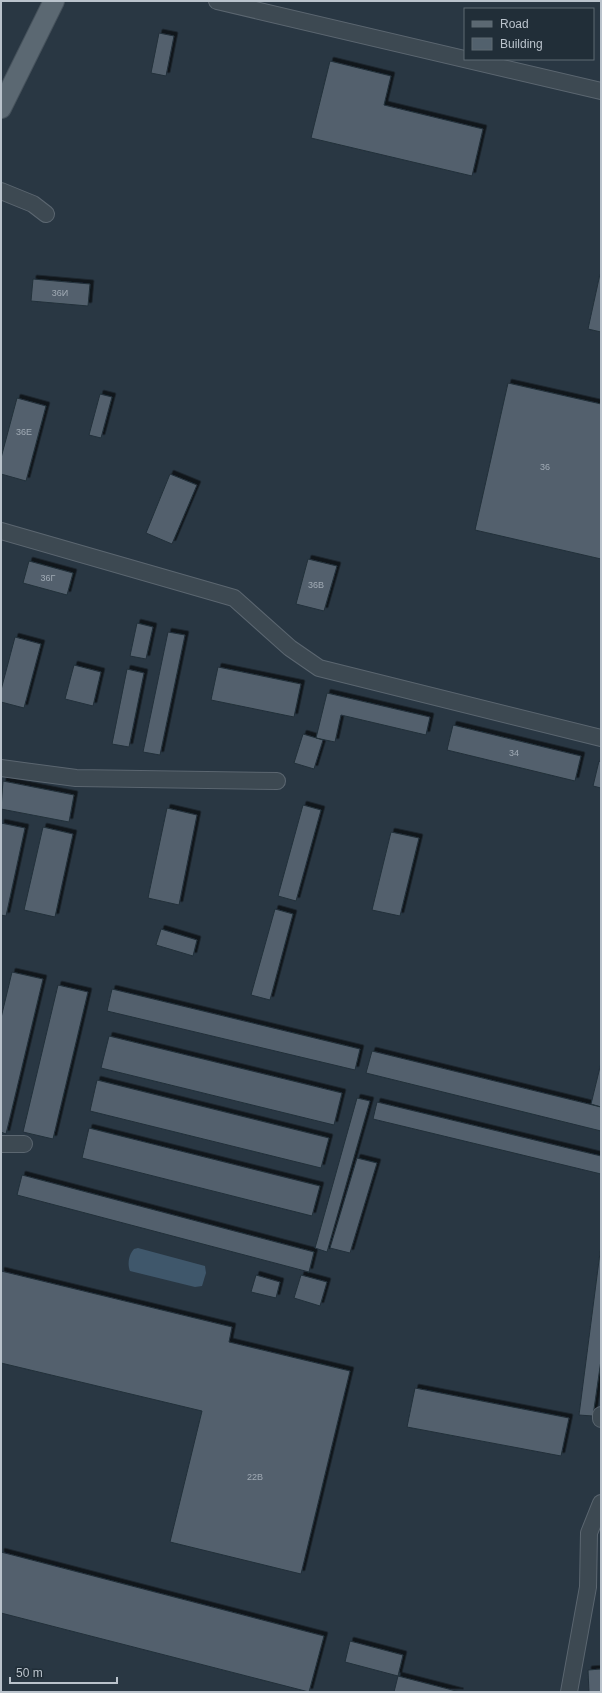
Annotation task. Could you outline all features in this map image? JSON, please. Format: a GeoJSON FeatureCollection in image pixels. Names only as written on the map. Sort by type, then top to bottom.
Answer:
{"type":"FeatureCollection","features":[{"type":"Feature","properties":{"kind":"main road"},"geometry":{"type":"LineString","coordinates":[[1,108],[54,1]]}},
{"type":"Feature","properties":{"kind":"street"},"geometry":{"type":"LineString","coordinates":[[217,1],[464,59]]}},
{"type":"Feature","properties":{"kind":"street"},"geometry":{"type":"LineString","coordinates":[[469,60],[601,91]]}},
{"type":"Feature","properties":{"kind":"street"},"geometry":{"type":"LineString","coordinates":[[1,191],[33,204],[46,214]]}},
{"type":"Feature","properties":{"kind":"street"},"geometry":{"type":"LineString","coordinates":[[1,532],[234,598],[290,648],[318,668],[601,738]]}},
{"type":"Feature","properties":{"kind":"street"},"geometry":{"type":"LineString","coordinates":[[1,768],[76,778],[277,780]]}},
{"type":"Feature","properties":{"kind":"street"},"geometry":{"type":"LineString","coordinates":[[1,1144],[24,1144]]}},
{"type":"Feature","properties":{"kind":"street"},"geometry":{"type":"LineString","coordinates":[[569,1692],[588,1587],[589,1533],[601,1503]]}},
{"type":"Feature","properties":{"kind":"water"},"geometry":{"type":"Polygon","coordinates":[[[138,1248],[205,1266],[206,1273],[202,1286],[195,1287],[130,1271],[130,1256],[134,1249],[138,1248]]]}},
{"type":"Feature","properties":{"kind":"building"},"geometry":{"type":"Polygon","coordinates":[[[159,33],[174,36],[166,76],[151,73],[159,33]]]}},
{"type":"Feature","properties":{"kind":"building"},"geometry":{"type":"Polygon","coordinates":[[[330,61],[391,76],[384,105],[483,129],[472,176],[311,138],[330,61]]]}},
{"type":"Feature","properties":{"kind":"building"},"geometry":{"type":"Polygon","coordinates":[[[601,274],[601,332],[588,329],[601,274]]]}},
{"type":"Feature","properties":{"kind":"building"},"geometry":{"type":"Polygon","coordinates":[[[33,279],[90,284],[88,306],[31,301],[33,279]]]}},
{"type":"Feature","properties":{"kind":"building"},"geometry":{"type":"Polygon","coordinates":[[[508,383],[601,404],[601,559],[475,530],[508,383]]]}},
{"type":"Feature","properties":{"kind":"building"},"geometry":{"type":"Polygon","coordinates":[[[100,394],[112,397],[101,438],[89,435],[100,394]]]}},
{"type":"Feature","properties":{"kind":"building"},"geometry":{"type":"Polygon","coordinates":[[[17,398],[46,406],[26,481],[1,474],[1,458],[17,398]]]}},
{"type":"Feature","properties":{"kind":"building"},"geometry":{"type":"Polygon","coordinates":[[[170,474],[197,485],[172,544],[146,533],[170,474]]]}},
{"type":"Feature","properties":{"kind":"building"},"geometry":{"type":"Polygon","coordinates":[[[308,559],[337,566],[324,611],[296,604],[308,559]]]}},
{"type":"Feature","properties":{"kind":"building"},"geometry":{"type":"Polygon","coordinates":[[[29,561],[73,573],[67,595],[23,583],[29,561]]]}},
{"type":"Feature","properties":{"kind":"building"},"geometry":{"type":"Polygon","coordinates":[[[137,623],[153,627],[146,659],[130,656],[137,623]]]}},
{"type":"Feature","properties":{"kind":"building"},"geometry":{"type":"Polygon","coordinates":[[[168,632],[185,635],[160,755],[143,752],[168,632]]]}},
{"type":"Feature","properties":{"kind":"building"},"geometry":{"type":"Polygon","coordinates":[[[15,637],[41,644],[24,708],[1,702],[1,690],[15,637]]]}},
{"type":"Feature","properties":{"kind":"building"},"geometry":{"type":"Polygon","coordinates":[[[74,665],[101,672],[93,706],[65,699],[74,665]]]}},
{"type":"Feature","properties":{"kind":"building"},"geometry":{"type":"Polygon","coordinates":[[[218,667],[301,684],[294,717],[211,700],[218,667]]]}},
{"type":"Feature","properties":{"kind":"building"},"geometry":{"type":"Polygon","coordinates":[[[127,669],[144,673],[129,747],[112,744],[127,669]]]}},
{"type":"Feature","properties":{"kind":"building"},"geometry":{"type":"Polygon","coordinates":[[[327,693],[430,717],[426,735],[341,715],[335,742],[316,738],[327,693]]]}},
{"type":"Feature","properties":{"kind":"building"},"geometry":{"type":"Polygon","coordinates":[[[453,725],[581,756],[575,781],[447,750],[453,725]]]}},
{"type":"Feature","properties":{"kind":"building"},"geometry":{"type":"Polygon","coordinates":[[[303,734],[323,740],[314,769],[294,763],[303,734]]]}},
{"type":"Feature","properties":{"kind":"building"},"geometry":{"type":"Polygon","coordinates":[[[599,761],[601,762],[601,788],[593,786],[599,761]]]}},
{"type":"Feature","properties":{"kind":"building"},"geometry":{"type":"Polygon","coordinates":[[[3,781],[74,795],[69,822],[1,809],[3,781]]]}},
{"type":"Feature","properties":{"kind":"building"},"geometry":{"type":"Polygon","coordinates":[[[303,805],[321,810],[296,901],[278,896],[303,805]]]}},
{"type":"Feature","properties":{"kind":"building"},"geometry":{"type":"Polygon","coordinates":[[[167,808],[197,815],[179,905],[148,898],[167,808]]]}},
{"type":"Feature","properties":{"kind":"building"},"geometry":{"type":"Polygon","coordinates":[[[1,823],[25,828],[6,916],[1,915],[1,823]]]}},
{"type":"Feature","properties":{"kind":"building"},"geometry":{"type":"Polygon","coordinates":[[[43,827],[73,834],[55,917],[24,910],[43,827]]]}},
{"type":"Feature","properties":{"kind":"building"},"geometry":{"type":"Polygon","coordinates":[[[391,832],[419,838],[400,916],[372,910],[391,832]]]}},
{"type":"Feature","properties":{"kind":"building"},"geometry":{"type":"Polygon","coordinates":[[[275,909],[293,914],[270,1000],[251,995],[275,909]]]}},
{"type":"Feature","properties":{"kind":"building"},"geometry":{"type":"Polygon","coordinates":[[[161,929],[197,940],[193,956],[156,945],[161,929]]]}},
{"type":"Feature","properties":{"kind":"building"},"geometry":{"type":"Polygon","coordinates":[[[12,972],[43,979],[6,1134],[1,1132],[1,1018],[12,972]]]}},
{"type":"Feature","properties":{"kind":"building"},"geometry":{"type":"Polygon","coordinates":[[[58,985],[88,992],[53,1139],[23,1132],[58,985]]]}},
{"type":"Feature","properties":{"kind":"building"},"geometry":{"type":"Polygon","coordinates":[[[112,989],[360,1049],[355,1070],[107,1011],[112,989]]]}},
{"type":"Feature","properties":{"kind":"building"},"geometry":{"type":"Polygon","coordinates":[[[109,1036],[342,1093],[334,1125],[101,1068],[109,1036]]]}},
{"type":"Feature","properties":{"kind":"building"},"geometry":{"type":"Polygon","coordinates":[[[372,1051],[601,1107],[601,1131],[366,1073],[372,1051]]]}},
{"type":"Feature","properties":{"kind":"building"},"geometry":{"type":"Polygon","coordinates":[[[601,1063],[601,1107],[591,1104],[601,1063]]]}},
{"type":"Feature","properties":{"kind":"building"},"geometry":{"type":"Polygon","coordinates":[[[97,1080],[329,1138],[321,1168],[90,1111],[97,1080]]]}},
{"type":"Feature","properties":{"kind":"building"},"geometry":{"type":"Polygon","coordinates":[[[357,1098],[370,1101],[327,1252],[315,1248],[357,1098]]]}},
{"type":"Feature","properties":{"kind":"building"},"geometry":{"type":"Polygon","coordinates":[[[377,1102],[601,1156],[601,1174],[373,1119],[377,1102]]]}},
{"type":"Feature","properties":{"kind":"building"},"geometry":{"type":"Polygon","coordinates":[[[89,1128],[320,1186],[312,1216],[82,1158],[89,1128]]]}},
{"type":"Feature","properties":{"kind":"building"},"geometry":{"type":"Polygon","coordinates":[[[357,1158],[377,1163],[350,1253],[330,1248],[357,1158]]]}},
{"type":"Feature","properties":{"kind":"building"},"geometry":{"type":"Polygon","coordinates":[[[22,1175],[314,1252],[309,1272],[17,1195],[22,1175]]]}},
{"type":"Feature","properties":{"kind":"building"},"geometry":{"type":"Polygon","coordinates":[[[601,1245],[601,1360],[593,1416],[579,1415],[601,1245]]]}},
{"type":"Feature","properties":{"kind":"building"},"geometry":{"type":"Polygon","coordinates":[[[1,1271],[232,1327],[229,1342],[350,1371],[301,1574],[170,1542],[202,1411],[1,1363],[1,1271]]]}},
{"type":"Feature","properties":{"kind":"building"},"geometry":{"type":"Polygon","coordinates":[[[256,1275],[280,1282],[276,1298],[251,1292],[256,1275]]]}},
{"type":"Feature","properties":{"kind":"building"},"geometry":{"type":"Polygon","coordinates":[[[301,1275],[327,1282],[320,1306],[294,1298],[301,1275]]]}},
{"type":"Feature","properties":{"kind":"building"},"geometry":{"type":"Polygon","coordinates":[[[415,1388],[569,1418],[561,1456],[407,1427],[415,1388]]]}},
{"type":"Feature","properties":{"kind":"building"},"geometry":{"type":"Polygon","coordinates":[[[1,1552],[324,1636],[309,1692],[1,1613],[1,1552]]]}},
{"type":"Feature","properties":{"kind":"building"},"geometry":{"type":"Polygon","coordinates":[[[350,1641],[403,1655],[398,1676],[345,1662],[350,1641]]]}},
{"type":"Feature","properties":{"kind":"building"},"geometry":{"type":"Polygon","coordinates":[[[601,1669],[601,1692],[589,1692],[588,1670],[601,1669]]]}},
{"type":"Feature","properties":{"kind":"building"},"geometry":{"type":"Polygon","coordinates":[[[398,1676],[460,1692],[394,1692],[398,1676]]]}}]}
